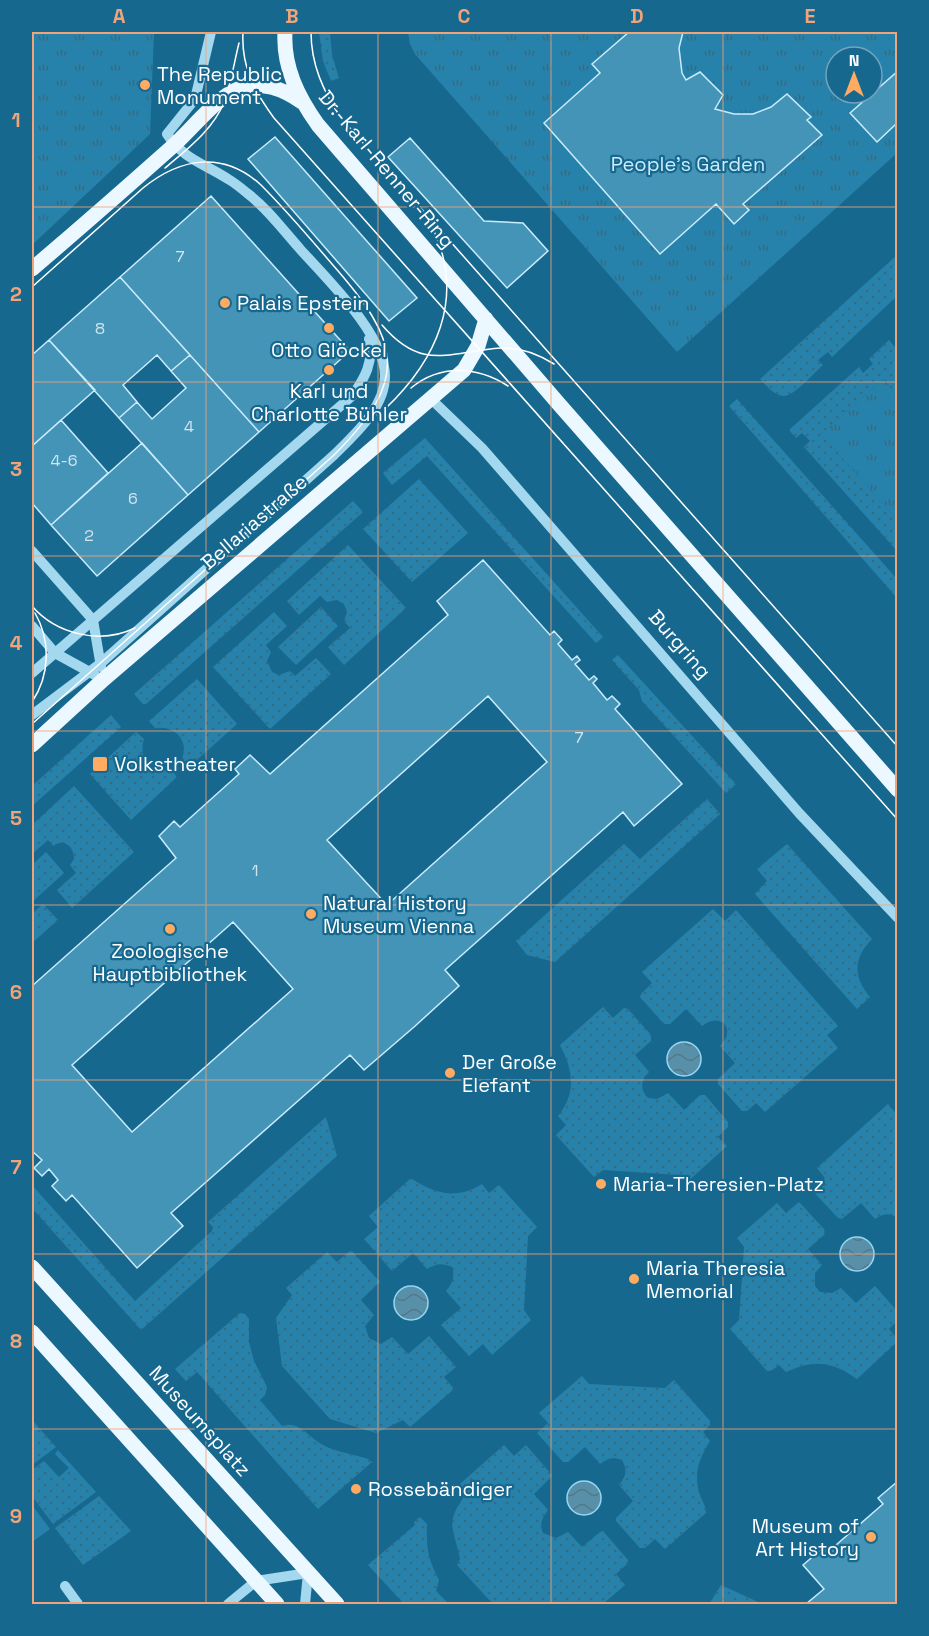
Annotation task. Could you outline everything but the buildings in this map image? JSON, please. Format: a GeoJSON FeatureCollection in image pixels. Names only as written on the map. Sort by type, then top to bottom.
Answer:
{"type":"FeatureCollection","features":[{"type":"Feature","properties":{"kind":"main road","name":"Dr.-Karl-Renner-Ring"},"geometry":{"type":"LineString","coordinates":[[285,32],[286,58],[292,80],[302,102],[318,125],[486,320]]}},
{"type":"Feature","properties":{"kind":"main road"},"geometry":{"type":"LineString","coordinates":[[32,269],[174,145],[227,94],[253,85],[275,88],[302,102]]}},
{"type":"Feature","properties":{"kind":"main road"},"geometry":{"type":"LineString","coordinates":[[486,320],[897,790]]}},
{"type":"Feature","properties":{"kind":"main road","name":"Bellariastraße"},"geometry":{"type":"LineString","coordinates":[[32,745],[97,676],[464,370],[478,346],[486,320]]}},
{"type":"Feature","properties":{"kind":"main road","name":"Museumsplatz"},"geometry":{"type":"LineString","coordinates":[[32,1267],[337,1605]]}},
{"type":"Feature","properties":{"kind":"main road"},"geometry":{"type":"LineString","coordinates":[[32,1332],[278,1605]]}},
{"type":"Feature","properties":{"kind":"street"},"geometry":{"type":"LineString","coordinates":[[101,663],[334,455],[358,430],[380,397],[385,377],[384,363],[354,310],[253,198],[228,179],[196,163],[174,145],[167,134],[195,99],[211,32]]}},
{"type":"Feature","properties":{"kind":"street","name":"Bellariastraße"},"geometry":{"type":"LineString","coordinates":[[32,673],[352,396],[363,381],[369,366],[368,333]]}},
{"type":"Feature","properties":{"kind":"street","name":"Burgring"},"geometry":{"type":"LineString","coordinates":[[430,398],[482,448],[799,813],[897,918]]}},
{"type":"Feature","properties":{"kind":"street"},"geometry":{"type":"LineString","coordinates":[[32,551],[93,620],[101,663],[97,676],[55,653],[32,626]]}},
{"type":"Feature","properties":{"kind":"street","name":"Bellariastraße"},"geometry":{"type":"LineString","coordinates":[[32,715],[97,676]]}},
{"type":"Feature","properties":{"kind":"street"},"geometry":{"type":"LineString","coordinates":[[228,1605],[256,1581],[308,1573],[305,1605]]}},
{"type":"Feature","properties":{"kind":"street"},"geometry":{"type":"LineString","coordinates":[[65,1586],[78,1605]]}},
{"type":"Feature","properties":{"kind":"green space"},"geometry":{"type":"Polygon","coordinates":[[[32,32],[154,33],[150,134],[32,245],[32,32]]]}},
{"type":"Feature","properties":{"kind":"green space"},"geometry":{"type":"Polygon","coordinates":[[[319,32],[330,32],[332,55],[339,78],[331,81],[323,61],[319,32]]]}},
{"type":"Feature","properties":{"kind":"green space","name":"People's Garden"},"geometry":{"type":"Polygon","coordinates":[[[408,32],[897,32],[897,153],[677,352],[415,54],[408,32]]]}},
{"type":"Feature","properties":{"kind":"green space"},"geometry":{"type":"Polygon","coordinates":[[[897,255],[897,296],[832,357],[828,352],[818,360],[823,365],[804,383],[788,395],[780,396],[760,379],[897,255]]]}},
{"type":"Feature","properties":{"kind":"green space"},"geometry":{"type":"Polygon","coordinates":[[[889,340],[897,350],[897,395],[883,379],[821,434],[897,520],[897,551],[804,447],[810,441],[802,433],[796,438],[789,430],[859,367],[863,373],[873,364],[869,359],[889,340]]]}},
{"type":"Feature","properties":{"kind":"green space"},"geometry":{"type":"Polygon","coordinates":[[[883,379],[897,395],[897,520],[821,434],[883,379]]]}},
{"type":"Feature","properties":{"kind":"green space"},"geometry":{"type":"Polygon","coordinates":[[[737,399],[897,579],[897,598],[729,406],[737,399]]]}},
{"type":"Feature","properties":{"kind":"green space"},"geometry":{"type":"Polygon","coordinates":[[[425,438],[603,637],[596,643],[427,456],[392,485],[383,473],[425,438]]]}},
{"type":"Feature","properties":{"kind":"green space"},"geometry":{"type":"Polygon","coordinates":[[[419,479],[468,533],[412,582],[363,529],[419,479]]]}},
{"type":"Feature","properties":{"kind":"green space"},"geometry":{"type":"Polygon","coordinates":[[[353,501],[362,513],[146,704],[143,704],[134,694],[353,501]]]}},
{"type":"Feature","properties":{"kind":"green space"},"geometry":{"type":"Polygon","coordinates":[[[348,545],[406,608],[344,665],[328,647],[350,628],[344,621],[347,612],[344,604],[337,600],[327,602],[320,596],[299,615],[287,601],[348,545]]]}},
{"type":"Feature","properties":{"kind":"green space"},"geometry":{"type":"Polygon","coordinates":[[[321,607],[338,626],[296,665],[278,647],[321,607]]]}},
{"type":"Feature","properties":{"kind":"green space"},"geometry":{"type":"Polygon","coordinates":[[[274,612],[287,626],[266,645],[271,652],[267,661],[272,672],[279,675],[290,671],[295,676],[316,658],[331,674],[270,729],[213,667],[274,612]]]}},
{"type":"Feature","properties":{"kind":"green space"},"geometry":{"type":"Polygon","coordinates":[[[618,655],[736,784],[726,793],[642,701],[639,690],[612,660],[618,655]]]}},
{"type":"Feature","properties":{"kind":"green space"},"geometry":{"type":"Polygon","coordinates":[[[197,679],[237,724],[189,767],[182,759],[184,745],[179,735],[169,729],[155,728],[149,721],[197,679]]]}},
{"type":"Feature","properties":{"kind":"green space"},"geometry":{"type":"Polygon","coordinates":[[[111,715],[121,727],[32,806],[32,786],[111,715]]]}},
{"type":"Feature","properties":{"kind":"green space"},"geometry":{"type":"Polygon","coordinates":[[[136,732],[144,739],[143,753],[147,763],[157,768],[170,769],[177,777],[131,820],[90,774],[136,732]]]}},
{"type":"Feature","properties":{"kind":"green space"},"geometry":{"type":"Polygon","coordinates":[[[74,786],[134,852],[72,908],[57,890],[76,873],[70,865],[74,854],[68,845],[61,843],[53,846],[48,840],[32,854],[32,825],[74,786]]]}},
{"type":"Feature","properties":{"kind":"green space"},"geometry":{"type":"Polygon","coordinates":[[[707,799],[720,814],[555,962],[527,955],[516,941],[624,844],[640,859],[707,799]]]}},
{"type":"Feature","properties":{"kind":"green space"},"geometry":{"type":"Polygon","coordinates":[[[787,844],[872,939],[861,953],[858,968],[860,982],[870,997],[857,1009],[755,894],[767,881],[757,869],[787,844]]]}},
{"type":"Feature","properties":{"kind":"green space"},"geometry":{"type":"Polygon","coordinates":[[[46,852],[64,873],[32,902],[32,865],[46,852]]]}},
{"type":"Feature","properties":{"kind":"green space"},"geometry":{"type":"Polygon","coordinates":[[[43,904],[58,920],[32,943],[32,914],[43,904]]]}},
{"type":"Feature","properties":{"kind":"green space"},"geometry":{"type":"Polygon","coordinates":[[[713,909],[725,921],[736,910],[838,1026],[827,1035],[838,1048],[765,1112],[756,1103],[747,1111],[742,1111],[718,1084],[718,1079],[735,1063],[720,1046],[727,1034],[727,1028],[721,1021],[715,1020],[702,1026],[686,1009],[670,1024],[664,1024],[640,997],[652,983],[642,972],[713,909]]]}},
{"type":"Feature","properties":{"kind":"green space"},"geometry":{"type":"Polygon","coordinates":[[[603,1007],[613,1018],[624,1008],[628,1009],[651,1035],[651,1041],[635,1055],[649,1072],[642,1085],[648,1098],[657,1099],[668,1093],[684,1110],[700,1095],[705,1095],[728,1122],[728,1127],[718,1137],[727,1146],[687,1182],[679,1175],[603,1170],[594,1177],[556,1135],[566,1125],[558,1116],[568,1098],[571,1081],[568,1063],[560,1045],[603,1007]]]}},
{"type":"Feature","properties":{"kind":"green space"},"geometry":{"type":"Polygon","coordinates":[[[888,1104],[897,1115],[897,1218],[886,1214],[875,1219],[861,1203],[842,1219],[838,1218],[812,1190],[825,1178],[817,1168],[888,1104]]]}},
{"type":"Feature","properties":{"kind":"green space"},"geometry":{"type":"Polygon","coordinates":[[[326,1117],[337,1156],[141,1330],[32,1208],[32,1185],[135,1301],[212,1231],[213,1227],[208,1222],[326,1117]]]}},
{"type":"Feature","properties":{"kind":"green space"},"geometry":{"type":"Polygon","coordinates":[[[411,1178],[428,1188],[446,1193],[464,1192],[482,1184],[489,1193],[499,1185],[537,1227],[528,1236],[524,1310],[531,1320],[492,1355],[483,1344],[469,1356],[441,1325],[461,1308],[446,1291],[453,1279],[452,1267],[439,1264],[427,1269],[413,1253],[392,1271],[364,1239],[378,1227],[369,1216],[411,1178]]]}},
{"type":"Feature","properties":{"kind":"green space"},"geometry":{"type":"Polygon","coordinates":[[[799,1202],[824,1229],[825,1234],[808,1249],[822,1265],[815,1273],[815,1286],[820,1292],[832,1293],[841,1288],[856,1303],[875,1286],[897,1311],[897,1321],[889,1329],[897,1342],[857,1379],[839,1368],[823,1364],[805,1365],[786,1372],[779,1365],[767,1371],[730,1329],[739,1320],[744,1247],[737,1238],[777,1203],[786,1213],[799,1202]]]}},
{"type":"Feature","properties":{"kind":"green space"},"geometry":{"type":"Polygon","coordinates":[[[351,1250],[380,1282],[361,1300],[374,1315],[365,1326],[369,1338],[381,1344],[392,1337],[408,1354],[429,1336],[456,1367],[444,1377],[454,1389],[410,1427],[403,1420],[376,1433],[330,1419],[282,1366],[276,1318],[292,1295],[286,1288],[327,1252],[337,1262],[351,1250]]]}},
{"type":"Feature","properties":{"kind":"green space"},"geometry":{"type":"Polygon","coordinates":[[[240,1313],[245,1314],[249,1319],[249,1342],[254,1361],[267,1387],[265,1395],[260,1400],[282,1426],[294,1425],[328,1447],[372,1462],[318,1509],[197,1372],[186,1381],[175,1369],[240,1313]]]}},
{"type":"Feature","properties":{"kind":"green space"},"geometry":{"type":"Polygon","coordinates":[[[582,1376],[589,1384],[665,1388],[674,1380],[710,1421],[710,1425],[703,1432],[710,1441],[700,1460],[697,1473],[698,1487],[706,1513],[665,1549],[655,1539],[645,1548],[640,1548],[616,1521],[616,1518],[633,1501],[619,1485],[625,1473],[622,1460],[611,1459],[600,1464],[585,1447],[568,1462],[563,1462],[537,1433],[548,1423],[539,1413],[582,1376]]]}},
{"type":"Feature","properties":{"kind":"green space"},"geometry":{"type":"Polygon","coordinates":[[[32,1420],[56,1447],[32,1465],[32,1420]]]}},
{"type":"Feature","properties":{"kind":"green space"},"geometry":{"type":"Polygon","coordinates":[[[504,1445],[514,1456],[526,1445],[552,1475],[534,1494],[548,1510],[542,1521],[543,1533],[556,1538],[568,1532],[582,1547],[603,1531],[628,1560],[628,1563],[616,1574],[625,1585],[603,1604],[493,1604],[457,1565],[460,1559],[452,1525],[455,1512],[467,1492],[460,1484],[504,1445]]]}},
{"type":"Feature","properties":{"kind":"green space"},"geometry":{"type":"Polygon","coordinates":[[[58,1450],[96,1492],[53,1524],[32,1496],[32,1470],[44,1461],[59,1477],[69,1468],[55,1454],[58,1450]]]}},
{"type":"Feature","properties":{"kind":"green space"},"geometry":{"type":"Polygon","coordinates":[[[99,1496],[131,1531],[83,1565],[55,1528],[99,1496]]]}},
{"type":"Feature","properties":{"kind":"green space"},"geometry":{"type":"Polygon","coordinates":[[[32,1505],[50,1529],[32,1542],[32,1505]]]}},
{"type":"Feature","properties":{"kind":"green space"},"geometry":{"type":"Polygon","coordinates":[[[420,1517],[427,1524],[428,1553],[439,1580],[436,1591],[449,1604],[404,1604],[368,1565],[415,1525],[414,1522],[420,1517]]]}},
{"type":"Feature","properties":{"kind":"green space"},"geometry":{"type":"Polygon","coordinates":[[[721,1585],[758,1602],[755,1604],[709,1604],[721,1585]]]}},
{"type":"Feature","properties":{"kind":"water"},"geometry":{"type":"Polygon","coordinates":[[[684,1042],[696,1047],[701,1059],[696,1071],[684,1076],[672,1071],[667,1059],[672,1047],[684,1042]]]}},
{"type":"Feature","properties":{"kind":"water"},"geometry":{"type":"Polygon","coordinates":[[[857,1237],[869,1242],[874,1254],[869,1266],[857,1271],[845,1266],[840,1254],[845,1242],[857,1237]]]}},
{"type":"Feature","properties":{"kind":"water"},"geometry":{"type":"Polygon","coordinates":[[[411,1286],[423,1291],[428,1303],[423,1315],[411,1320],[399,1315],[394,1303],[399,1291],[411,1286]]]}},
{"type":"Feature","properties":{"kind":"water"},"geometry":{"type":"Polygon","coordinates":[[[584,1481],[596,1486],[601,1498],[596,1510],[584,1515],[572,1510],[567,1498],[572,1486],[584,1481]]]}},
{"type":"Feature","properties":{"kind":"tram line"},"geometry":{"type":"LineString","coordinates":[[243,32],[244,56],[250,78],[274,118],[898,820]]}},
{"type":"Feature","properties":{"kind":"tram line"},"geometry":{"type":"LineString","coordinates":[[311,32],[313,55],[319,77],[341,118],[898,747]]}},
{"type":"Feature","properties":{"kind":"tram line"},"geometry":{"type":"LineString","coordinates":[[165,168],[199,138],[214,121],[229,88],[239,43]]}},
{"type":"Feature","properties":{"kind":"tram line"},"geometry":{"type":"LineString","coordinates":[[32,287],[157,178],[172,170],[202,162],[232,166],[261,185],[355,291],[372,316],[383,338],[387,360],[385,381],[376,404],[359,428],[334,455],[32,724]]}},
{"type":"Feature","properties":{"kind":"tram line"},"geometry":{"type":"LineString","coordinates":[[386,408],[419,370],[440,327],[446,304],[447,281],[443,256],[434,231]]}},
{"type":"Feature","properties":{"kind":"tram line"},"geometry":{"type":"LineString","coordinates":[[382,325],[397,340],[424,354],[438,356],[508,348],[529,352],[554,364]]}},
{"type":"Feature","properties":{"kind":"tram line"},"geometry":{"type":"LineString","coordinates":[[411,388],[434,375],[459,370],[484,374],[508,386]]}},
{"type":"Feature","properties":{"kind":"tram line"},"geometry":{"type":"LineString","coordinates":[[32,606],[53,624],[79,634],[108,636],[135,628]]}},
{"type":"Feature","properties":{"kind":"tram line"},"geometry":{"type":"LineString","coordinates":[[32,702],[42,681],[46,658],[44,635],[35,613]]}},
{"type":"Feature","properties":{"kind":"place","name":"The Republic Monument"},"geometry":{"type":"Point","coordinates":[145,85]}},
{"type":"Feature","properties":{"kind":"place","name":"Palais Epstein"},"geometry":{"type":"Point","coordinates":[225,303]}},
{"type":"Feature","properties":{"kind":"place","name":"Otto Glöckel"},"geometry":{"type":"Point","coordinates":[329,328]}},
{"type":"Feature","properties":{"kind":"place","name":"Karl und Charlotte Bühler"},"geometry":{"type":"Point","coordinates":[329,370]}},
{"type":"Feature","properties":{"kind":"place","name":"Volkstheater"},"geometry":{"type":"Point","coordinates":[100,764]}},
{"type":"Feature","properties":{"kind":"place","name":"Natural History Museum Vienna"},"geometry":{"type":"Point","coordinates":[311,914]}},
{"type":"Feature","properties":{"kind":"place","name":"Zoologische Hauptbibliothek"},"geometry":{"type":"Point","coordinates":[170,929]}},
{"type":"Feature","properties":{"kind":"place","name":"Der Große Elefant"},"geometry":{"type":"Point","coordinates":[450,1073]}},
{"type":"Feature","properties":{"kind":"place","name":"Maria-Theresien-Platz"},"geometry":{"type":"Point","coordinates":[601,1184]}},
{"type":"Feature","properties":{"kind":"place","name":"Maria Theresia Memorial"},"geometry":{"type":"Point","coordinates":[634,1279]}},
{"type":"Feature","properties":{"kind":"place","name":"Rossebändiger"},"geometry":{"type":"Point","coordinates":[356,1489]}},
{"type":"Feature","properties":{"kind":"place","name":"Museum of Art History"},"geometry":{"type":"Point","coordinates":[871,1537]}}]}
